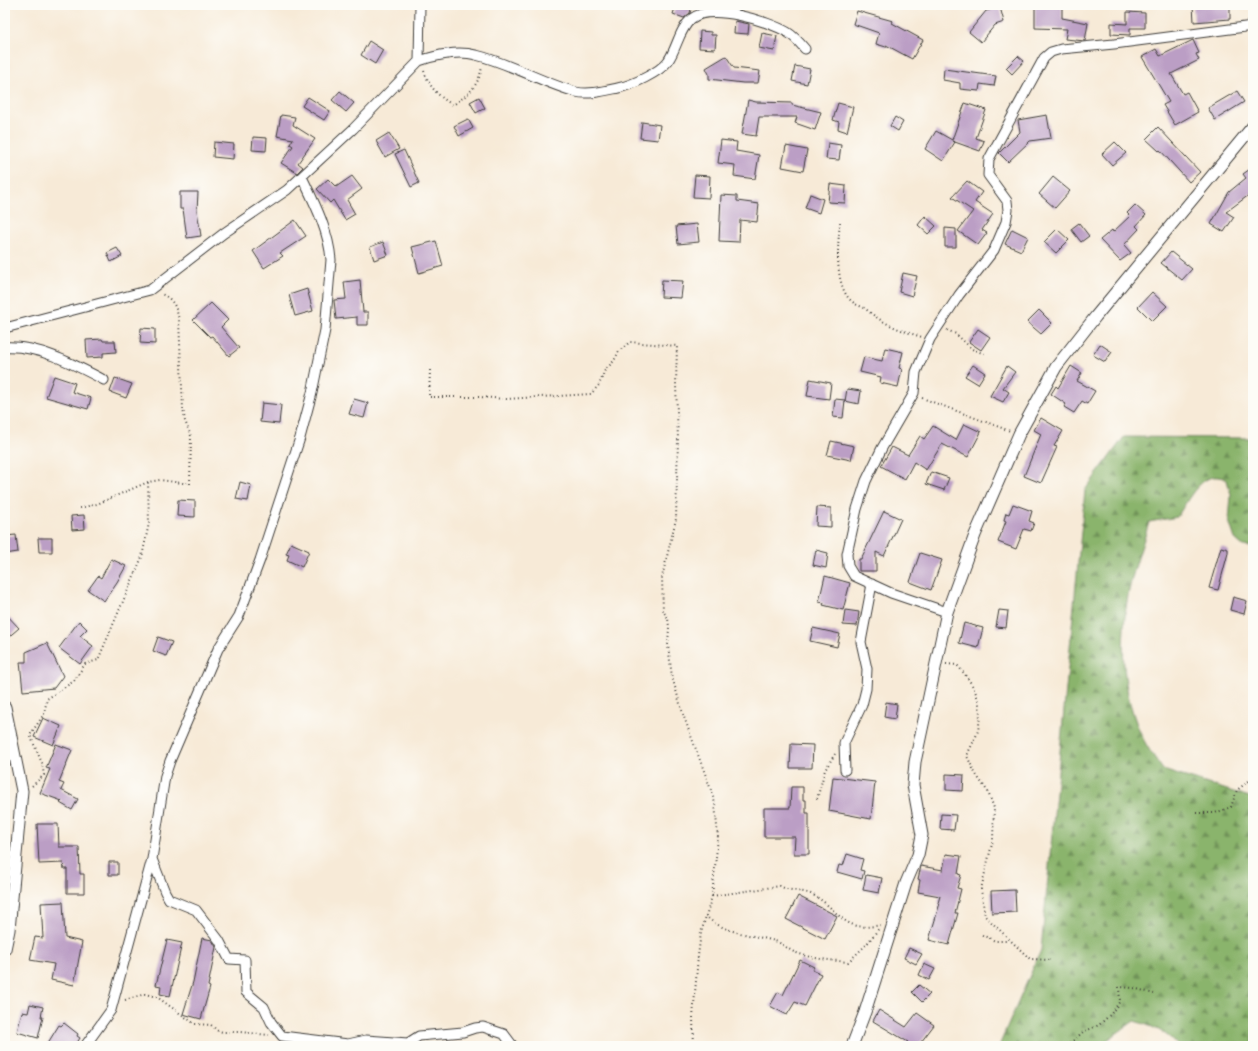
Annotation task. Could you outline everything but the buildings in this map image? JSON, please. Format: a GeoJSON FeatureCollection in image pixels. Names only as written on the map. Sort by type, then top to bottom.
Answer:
{"type":"FeatureCollection","features":[{"type":"Feature","properties":{"kind":"street"},"geometry":{"type":"LineString","coordinates":[[420,5],[420,61]]}},
{"type":"Feature","properties":{"kind":"street"},"geometry":{"type":"LineString","coordinates":[[5,328],[150,290],[224,233],[287,190],[353,129],[420,61],[456,52],[476,54],[576,92],[595,93],[620,88],[638,81],[661,68],[668,61],[686,25],[693,18],[702,14],[725,13],[765,22],[789,33],[805,49]]}},
{"type":"Feature","properties":{"kind":"street"},"geometry":{"type":"LineString","coordinates":[[947,612],[891,594],[854,576],[848,566],[847,554],[857,509],[866,481],[882,448],[914,393],[916,372],[930,339],[976,271],[994,250],[1006,222],[1008,210],[1007,201],[988,174],[989,159],[1044,58],[1051,52],[1061,49],[1114,44],[1253,26]]}},
{"type":"Feature","properties":{"kind":"street"},"geometry":{"type":"LineString","coordinates":[[852,1046],[865,1012],[906,883],[918,855],[922,834],[913,785],[915,762],[947,612],[975,535],[1018,434],[1056,367],[1096,316],[1253,126]]}},
{"type":"Feature","properties":{"kind":"street"},"geometry":{"type":"LineString","coordinates":[[85,1046],[111,1010],[152,859],[165,776],[170,761],[218,649],[239,616],[286,483],[312,393],[325,330],[332,260],[330,249],[314,202],[302,176]]}},
{"type":"Feature","properties":{"kind":"street"},"geometry":{"type":"LineString","coordinates":[[5,347],[35,350],[83,369],[104,380]]}},
{"type":"Feature","properties":{"kind":"street"},"geometry":{"type":"LineString","coordinates":[[844,770],[844,743],[862,705],[866,689],[867,669],[861,642],[872,584]]}},
{"type":"Feature","properties":{"kind":"street"},"geometry":{"type":"LineString","coordinates":[[5,708],[22,791],[5,949]]}},
{"type":"Feature","properties":{"kind":"street"},"geometry":{"type":"LineString","coordinates":[[152,859],[164,892],[169,899],[196,910],[219,940],[229,959],[245,960],[246,992],[264,1008],[271,1022],[282,1036],[348,1044],[355,1041],[366,1040],[408,1043],[419,1036],[463,1032],[483,1027],[504,1034],[513,1046]]}},
{"type":"Feature","properties":{"kind":"path"},"geometry":{"type":"LineString","coordinates":[[420,61],[427,80],[439,97],[453,105],[468,95],[479,81],[483,64],[476,54]]}},
{"type":"Feature","properties":{"kind":"path"},"geometry":{"type":"LineString","coordinates":[[840,222],[838,266],[844,289],[853,303],[866,309],[875,318],[887,324],[930,339]]}},
{"type":"Feature","properties":{"kind":"path"},"geometry":{"type":"LineString","coordinates":[[80,508],[97,504],[148,482],[160,480],[190,484],[191,436],[183,409],[179,321],[177,308],[167,297],[150,290]]}},
{"type":"Feature","properties":{"kind":"path"},"geometry":{"type":"LineString","coordinates":[[944,318],[948,331],[956,334],[972,349],[987,355]]}},
{"type":"Feature","properties":{"kind":"path"},"geometry":{"type":"LineString","coordinates":[[430,370],[430,397],[480,397],[506,399],[591,394],[599,385],[605,370],[614,361],[619,351],[630,342],[677,346],[676,385],[678,439],[676,519],[662,577],[664,610],[668,618],[668,645],[672,678],[684,717],[715,803],[718,838],[712,896],[701,933],[698,956],[693,1018],[694,1046]]}},
{"type":"Feature","properties":{"kind":"path"},"geometry":{"type":"LineString","coordinates":[[914,393],[922,398],[1018,434]]}},
{"type":"Feature","properties":{"kind":"path"},"geometry":{"type":"LineString","coordinates":[[22,791],[34,786],[44,775],[42,763],[30,735],[44,714],[47,700],[74,681],[85,664],[98,660],[142,557],[149,523],[148,482]]}},
{"type":"Feature","properties":{"kind":"path"},"geometry":{"type":"LineString","coordinates":[[935,663],[957,665],[968,677],[978,696],[979,716],[977,732],[967,756],[975,774],[988,792],[994,808],[993,840],[981,889],[985,916],[1010,942],[1030,959],[1051,960]]}},
{"type":"Feature","properties":{"kind":"path"},"geometry":{"type":"LineString","coordinates":[[818,799],[825,770],[832,757],[844,743]]}},
{"type":"Feature","properties":{"kind":"path"},"geometry":{"type":"LineString","coordinates":[[1196,813],[1216,813],[1231,807],[1237,790],[1253,778]]}},
{"type":"Feature","properties":{"kind":"path"},"geometry":{"type":"LineString","coordinates":[[712,896],[780,886],[786,889],[813,895],[841,916],[847,924],[866,928],[882,925]]}},
{"type":"Feature","properties":{"kind":"path"},"geometry":{"type":"LineString","coordinates":[[706,916],[713,923],[742,934],[777,941],[792,951],[815,959],[848,962],[866,945],[882,925],[885,918]]}},
{"type":"Feature","properties":{"kind":"path"},"geometry":{"type":"LineString","coordinates":[[982,935],[995,941],[1010,942]]}},
{"type":"Feature","properties":{"kind":"path"},"geometry":{"type":"LineString","coordinates":[[1067,1046],[1083,1032],[1099,1025],[1111,1014],[1120,1001],[1119,987],[1134,988],[1154,994]]}},
{"type":"Feature","properties":{"kind":"path"},"geometry":{"type":"LineString","coordinates":[[111,1010],[132,996],[145,994],[157,997],[195,1024],[211,1025],[218,1031],[222,1032],[282,1036]]}},
{"type":"Feature","properties":{"kind":"green space"},"geometry":{"type":"Polygon","coordinates":[[[1124,437],[1253,438],[1253,547],[1243,546],[1235,539],[1229,521],[1231,495],[1227,480],[1218,477],[1204,481],[1197,487],[1177,517],[1149,522],[1134,571],[1127,601],[1123,653],[1124,670],[1130,704],[1135,720],[1146,745],[1163,770],[1253,798],[1253,1044],[1246,1046],[1178,1046],[1169,1036],[1164,1033],[1134,1021],[1099,1046],[999,1046],[1041,950],[1085,490],[1124,437]]]}}]}
